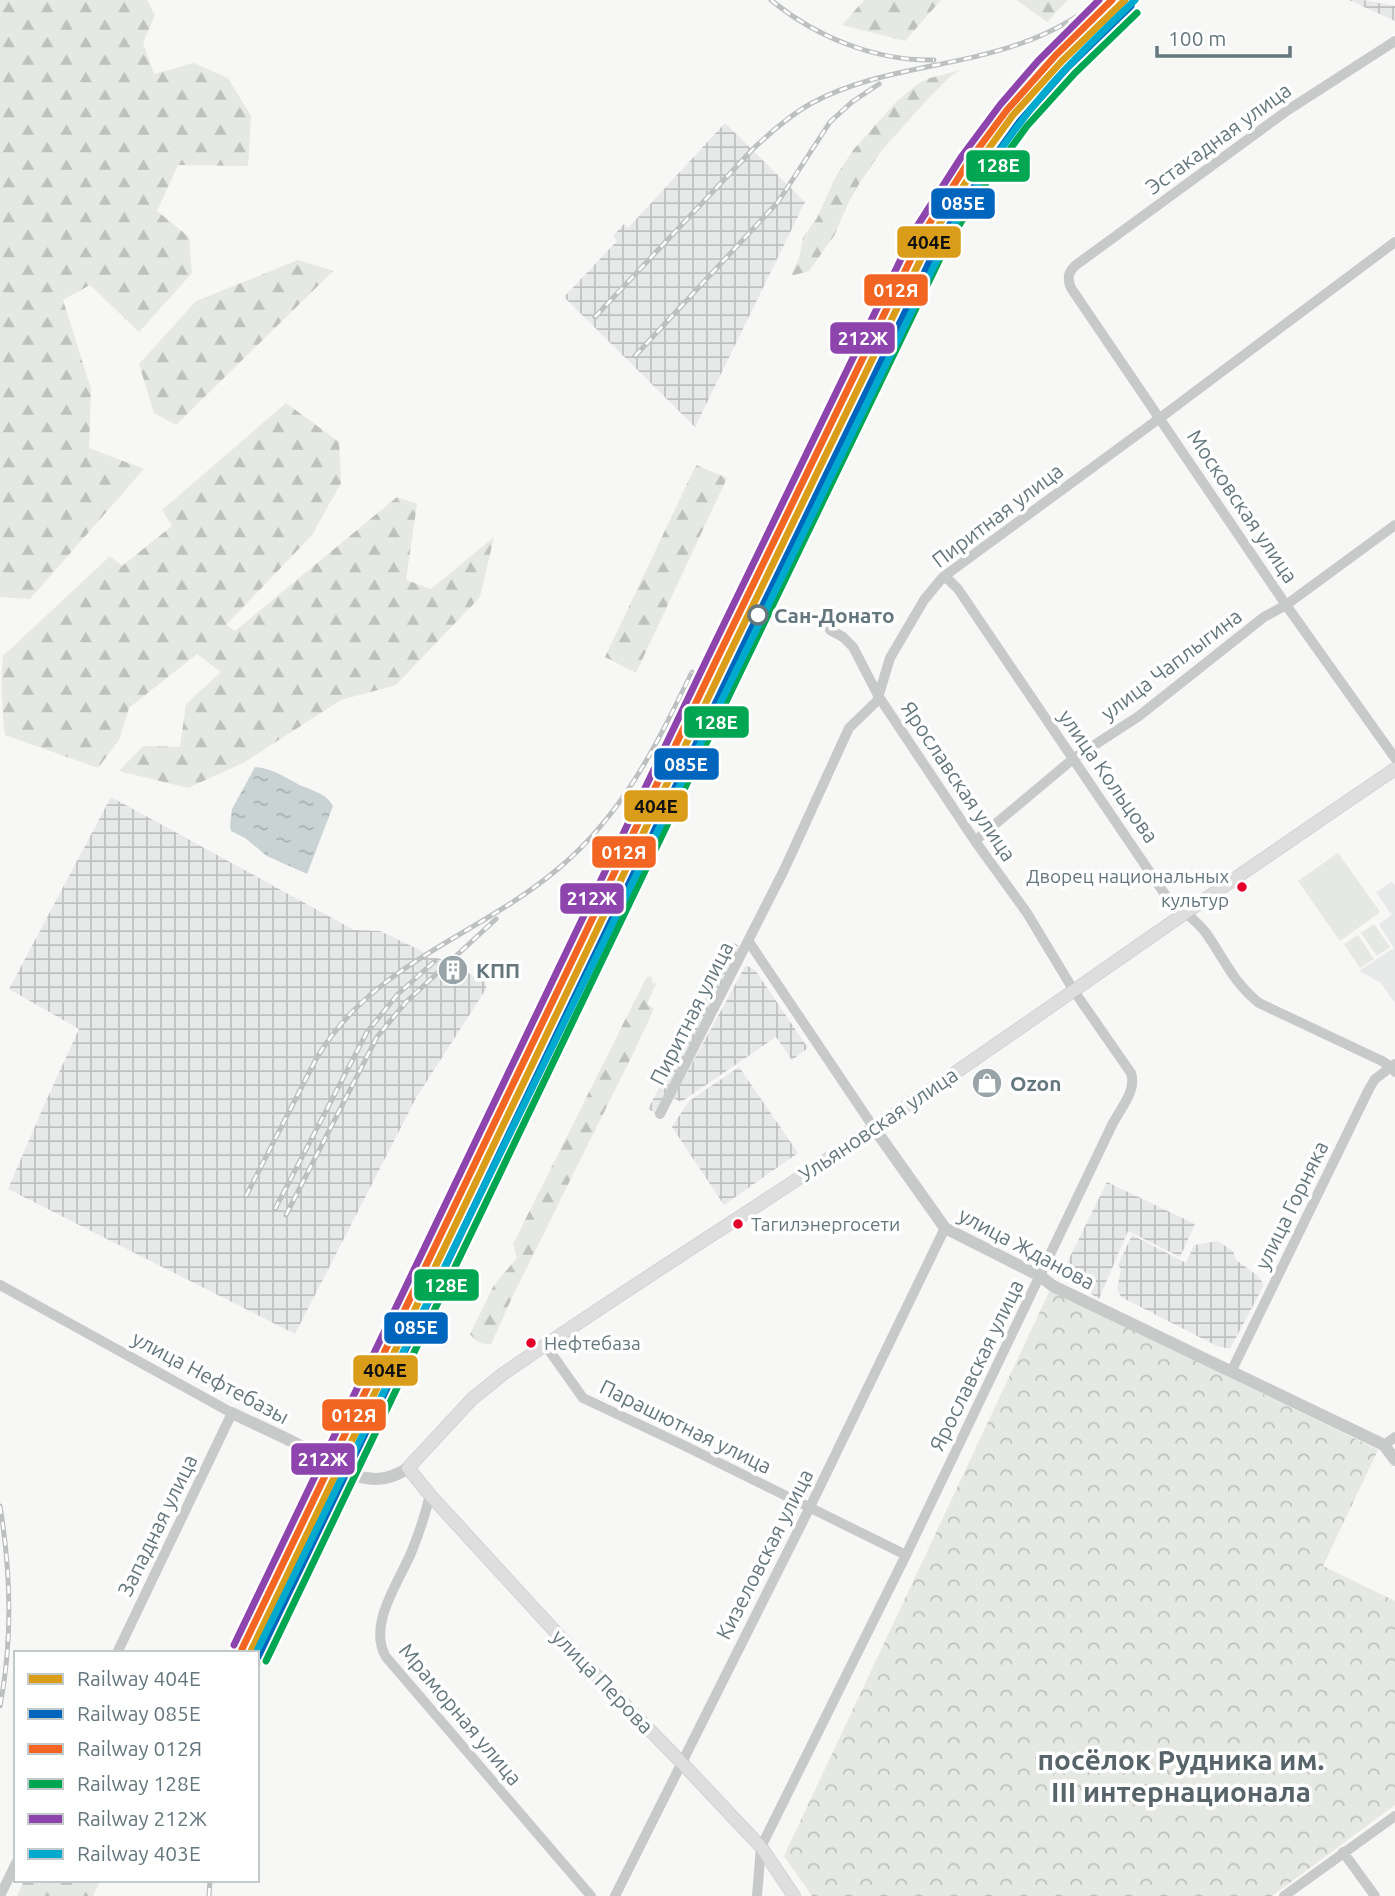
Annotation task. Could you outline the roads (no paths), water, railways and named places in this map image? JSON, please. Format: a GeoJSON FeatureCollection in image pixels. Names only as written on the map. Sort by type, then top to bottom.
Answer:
{"type":"FeatureCollection","features":[{"type":"Feature","properties":{"kind":"main road","name":"Ульяновская улица"},"geometry":{"type":"LineString","coordinates":[[408,1468],[472,1399],[503,1374],[874,1128],[1395,769]]}},
{"type":"Feature","properties":{"kind":"main road","name":"улица Перова"},"geometry":{"type":"LineString","coordinates":[[408,1468],[583,1662],[761,1847],[794,1896]]}},
{"type":"Feature","properties":{"kind":"street","name":"Эстакадная улица"},"geometry":{"type":"LineString","coordinates":[[1069,273],[1076,265],[1288,110],[1395,41]]}},
{"type":"Feature","properties":{"kind":"street","name":"Пиритная улица"},"geometry":{"type":"LineString","coordinates":[[660,1114],[749,942],[849,728],[877,701],[890,658],[923,600],[943,577],[1394,246]]}},
{"type":"Feature","properties":{"kind":"street","name":"Московская улица"},"geometry":{"type":"LineString","coordinates":[[1069,273],[1068,281],[1072,288],[1286,604],[1395,758]]}},
{"type":"Feature","properties":{"kind":"street","name":"улица Чаплыгина"},"geometry":{"type":"LineString","coordinates":[[975,841],[1073,760],[1139,716],[1264,617],[1395,526]]}},
{"type":"Feature","properties":{"kind":"street","name":"улица Кольцова"},"geometry":{"type":"LineString","coordinates":[[943,577],[958,589],[1166,895],[1205,932],[1242,988],[1259,1003],[1394,1068]]}},
{"type":"Feature","properties":{"kind":"street","name":"Ярославская улица"},"geometry":{"type":"LineString","coordinates":[[757,1896],[761,1847],[906,1555],[1134,1080],[1074,991],[1027,913],[975,841],[879,697],[853,647],[830,630]]}},
{"type":"Feature","properties":{"kind":"street","name":"улица Жданова"},"geometry":{"type":"LineString","coordinates":[[749,942],[874,1128],[946,1228],[1040,1276],[1053,1286],[1384,1445],[1395,1460]]}},
{"type":"Feature","properties":{"kind":"street","name":"улица Горняка"},"geometry":{"type":"LineString","coordinates":[[1231,1372],[1369,1089],[1375,1079],[1394,1068]]}},
{"type":"Feature","properties":{"kind":"street","name":"Кизеловская улица"},"geometry":{"type":"LineString","coordinates":[[615,1896],[946,1228]]}},
{"type":"Feature","properties":{"kind":"street","name":"улица Нефтебазы"},"geometry":{"type":"LineString","coordinates":[[0,1285],[232,1413],[362,1478],[385,1479],[397,1476],[408,1468]]}},
{"type":"Feature","properties":{"kind":"street","name":"Парашютная улица"},"geometry":{"type":"LineString","coordinates":[[546,1346],[583,1398],[906,1555]]}},
{"type":"Feature","properties":{"kind":"street","name":"Западная улица"},"geometry":{"type":"LineString","coordinates":[[118,1651],[232,1413]]}},
{"type":"Feature","properties":{"kind":"street"},"geometry":{"type":"LineString","coordinates":[[1384,1445],[1395,1437]]}},
{"type":"Feature","properties":{"kind":"street","name":"Мраморная улица"},"geometry":{"type":"LineString","coordinates":[[430,1495],[418,1536],[386,1605],[380,1636],[383,1652],[591,1896]]}},
{"type":"Feature","properties":{"kind":"street"},"geometry":{"type":"LineString","coordinates":[[1284,1896],[1395,1816]]}},
{"type":"Feature","properties":{"kind":"street"},"geometry":{"type":"LineString","coordinates":[[1343,1852],[1375,1896]]}},
{"type":"Feature","properties":{"kind":"street"},"geometry":{"type":"LineString","coordinates":[[0,1896],[14,1867]]}},
{"type":"Feature","properties":{"kind":"water"},"geometry":{"type":"Polygon","coordinates":[[[255,767],[272,771],[326,797],[333,806],[307,874],[267,856],[245,838],[231,831],[232,809],[255,767]]]}},
{"type":"Feature","properties":{"kind":"railway"},"geometry":{"type":"LineString","coordinates":[[771,0],[807,25],[847,44],[890,56],[934,60]]}},
{"type":"Feature","properties":{"kind":"railway"},"geometry":{"type":"LineString","coordinates":[[595,317],[753,149],[804,108],[837,91],[863,82],[1022,43],[1064,24],[1102,0]]}},
{"type":"Feature","properties":{"kind":"railway"},"geometry":{"type":"LineString","coordinates":[[635,356],[778,202],[830,122],[852,102],[879,84]]}},
{"type":"Feature","properties":{"kind":"railway"},"geometry":{"type":"LineString","coordinates":[[246,1196],[315,1061],[338,1027],[365,999],[395,975],[528,892],[582,847],[602,825],[636,778],[692,672]]}},
{"type":"Feature","properties":{"kind":"railway"},"geometry":{"type":"LineString","coordinates":[[286,1215],[377,1037],[406,1002],[496,919]]}},
{"type":"Feature","properties":{"kind":"railway"},"geometry":{"type":"LineString","coordinates":[[275,1209],[367,1032],[398,994],[435,961]]}},
{"type":"Feature","properties":{"kind":"railway"},"geometry":{"type":"LineString","coordinates":[[0,1506],[9,1606],[7,1656],[0,1706]]}},
{"type":"Feature","properties":{"kind":"railway"},"geometry":{"type":"LineString","coordinates":[[259,1662],[316,1532]]}},
{"type":"Feature","properties":{"kind":"railway"},"geometry":{"type":"LineString","coordinates":[[209,1896],[210,1882]]}},
{"type":"Feature","properties":{"kind":"rail line","name":"212Ж"},"geometry":{"type":"LineString","coordinates":[[234,1645],[916,228],[962,156],[1000,105],[1038,61],[1099,0]]}},
{"type":"Feature","properties":{"kind":"rail line","name":"012Я"},"geometry":{"type":"LineString","coordinates":[[242,1649],[924,232],[969,161],[1007,110],[1056,55],[1112,0]]}},
{"type":"Feature","properties":{"kind":"rail line","name":"404Е"},"geometry":{"type":"LineString","coordinates":[[251,1651],[932,236],[976,166],[1013,115],[1062,61],[1125,0]]}},
{"type":"Feature","properties":{"kind":"rail line","name":"403Е"},"geometry":{"type":"LineString","coordinates":[[257,1651],[954,225],[996,156],[1032,108],[1078,56],[1135,0]]}},
{"type":"Feature","properties":{"kind":"rail line","name":"085Е"},"geometry":{"type":"LineString","coordinates":[[259,1655],[940,240],[1020,121],[1068,67],[1131,6]]}},
{"type":"Feature","properties":{"kind":"rail line","name":"128Е"},"geometry":{"type":"LineString","coordinates":[[266,1661],[947,244],[991,175],[1027,126],[1075,73],[1137,13]]}},
{"type":"Feature","properties":{"kind":"place","name":"Сан-Донато"},"geometry":{"type":"Point","coordinates":[758,615]}},
{"type":"Feature","properties":{"kind":"place","name":"Дворец национальных культур"},"geometry":{"type":"Point","coordinates":[1242,887]}},
{"type":"Feature","properties":{"kind":"place","name":"КПП"},"geometry":{"type":"Point","coordinates":[453,970]}},
{"type":"Feature","properties":{"kind":"place","name":"Ozon"},"geometry":{"type":"Point","coordinates":[987,1083]}},
{"type":"Feature","properties":{"kind":"place","name":"Тагилэнергосети"},"geometry":{"type":"Point","coordinates":[738,1224]}},
{"type":"Feature","properties":{"kind":"place","name":"Нефтебаза"},"geometry":{"type":"Point","coordinates":[531,1343]}},
{"type":"Feature","properties":{"kind":"district","name":"посёлок Рудника им. III интернационала"},"geometry":{"type":"Point","coordinates":[1181,1775]}}]}
